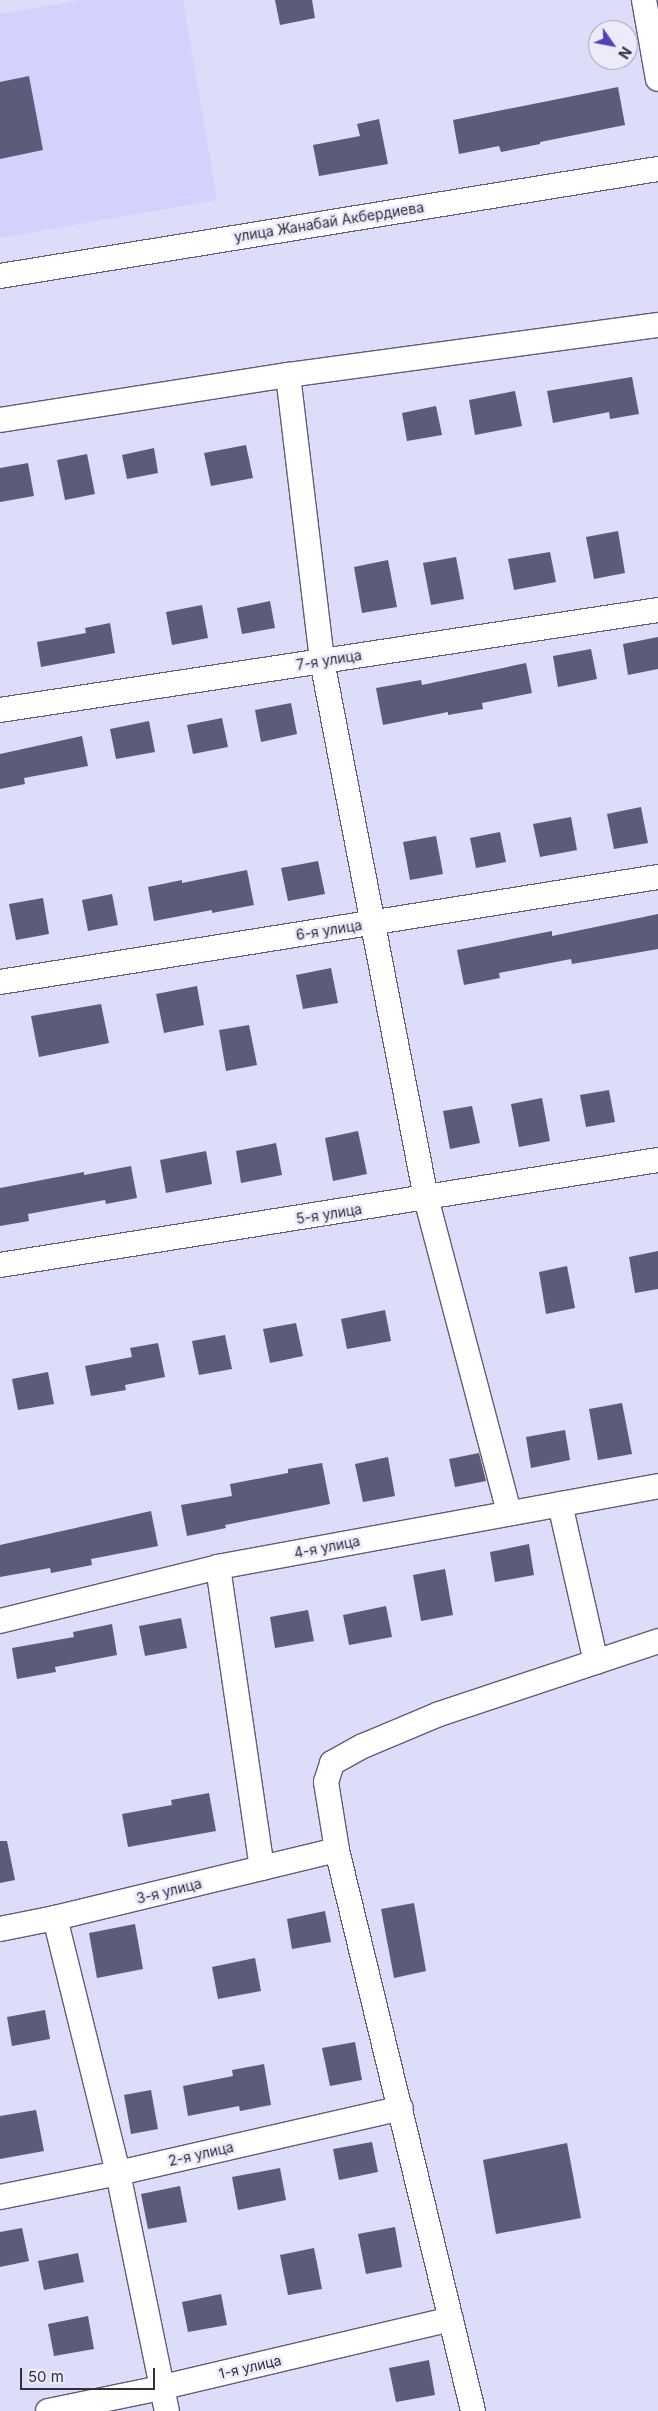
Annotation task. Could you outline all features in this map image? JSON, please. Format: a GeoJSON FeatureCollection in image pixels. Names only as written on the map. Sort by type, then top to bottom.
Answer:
{"type":"FeatureCollection","features":[{"type":"Feature","properties":{"kind":"street"},"geometry":{"type":"LineString","coordinates":[[644,0],[658,79]]}},
{"type":"Feature","properties":{"kind":"street","name":"улица Жанабай Акбердиева"},"geometry":{"type":"LineString","coordinates":[[0,276],[658,169]]}},
{"type":"Feature","properties":{"kind":"street"},"geometry":{"type":"LineString","coordinates":[[0,420],[288,375],[658,325]]}},
{"type":"Feature","properties":{"kind":"street"},"geometry":{"type":"LineString","coordinates":[[288,375],[322,661],[426,1198],[509,1513]]}},
{"type":"Feature","properties":{"kind":"street","name":"7-я улица"},"geometry":{"type":"LineString","coordinates":[[0,710],[658,610]]}},
{"type":"Feature","properties":{"kind":"street","name":"6-я улица"},"geometry":{"type":"LineString","coordinates":[[0,982],[658,877]]}},
{"type":"Feature","properties":{"kind":"street","name":"5-я улица"},"geometry":{"type":"LineString","coordinates":[[0,1265],[658,1160]]}},
{"type":"Feature","properties":{"kind":"street","name":"4-я улица"},"geometry":{"type":"LineString","coordinates":[[0,1621],[218,1567],[658,1486]]}},
{"type":"Feature","properties":{"kind":"street"},"geometry":{"type":"LineString","coordinates":[[560,1504],[596,1662]]}},
{"type":"Feature","properties":{"kind":"street"},"geometry":{"type":"LineString","coordinates":[[218,1567],[262,1868]]}},
{"type":"Feature","properties":{"kind":"street"},"geometry":{"type":"LineString","coordinates":[[473,2411],[337,1850],[326,1782],[332,1763],[363,1746],[439,1714],[658,1641]]}},
{"type":"Feature","properties":{"kind":"street","name":"3-я улица"},"geometry":{"type":"LineString","coordinates":[[0,1929],[55,1918],[337,1850]]}},
{"type":"Feature","properties":{"kind":"street"},"geometry":{"type":"LineString","coordinates":[[55,1918],[118,2173],[167,2411]]}},
{"type":"Feature","properties":{"kind":"street","name":"2-я улица"},"geometry":{"type":"LineString","coordinates":[[0,2197],[118,2173],[401,2108]]}},
{"type":"Feature","properties":{"kind":"street","name":"1-я улица"},"geometry":{"type":"LineString","coordinates":[[48,2411],[162,2388],[451,2319]]}},
{"type":"Feature","properties":{"kind":"shaded area"},"geometry":{"type":"Polygon","coordinates":[[[81,0],[183,0],[217,200],[0,238],[0,14],[81,0]]]}},
{"type":"Feature","properties":{"kind":"building"},"geometry":{"type":"Polygon","coordinates":[[[275,0],[312,0],[315,18],[280,25],[275,0]]]}},
{"type":"Feature","properties":{"kind":"building"},"geometry":{"type":"Polygon","coordinates":[[[29,76],[43,150],[0,159],[0,82],[29,76]]]}},
{"type":"Feature","properties":{"kind":"building"},"geometry":{"type":"Polygon","coordinates":[[[618,87],[625,125],[501,152],[499,146],[459,154],[453,120],[618,87]]]}},
{"type":"Feature","properties":{"kind":"building"},"geometry":{"type":"Polygon","coordinates":[[[379,119],[388,164],[319,176],[313,145],[360,136],[357,124],[379,119]]]}},
{"type":"Feature","properties":{"kind":"building"},"geometry":{"type":"Polygon","coordinates":[[[632,377],[639,414],[610,419],[609,412],[553,423],[547,391],[632,377]]]}},
{"type":"Feature","properties":{"kind":"building"},"geometry":{"type":"Polygon","coordinates":[[[515,391],[522,426],[475,435],[469,400],[515,391]]]}},
{"type":"Feature","properties":{"kind":"building"},"geometry":{"type":"Polygon","coordinates":[[[436,406],[442,435],[407,441],[402,413],[436,406]]]}},
{"type":"Feature","properties":{"kind":"building"},"geometry":{"type":"Polygon","coordinates":[[[246,445],[253,478],[211,486],[204,453],[246,445]]]}},
{"type":"Feature","properties":{"kind":"building"},"geometry":{"type":"Polygon","coordinates":[[[154,448],[158,473],[127,479],[122,455],[154,448]]]}},
{"type":"Feature","properties":{"kind":"building"},"geometry":{"type":"Polygon","coordinates":[[[87,454],[95,494],[65,500],[57,460],[87,454]]]}},
{"type":"Feature","properties":{"kind":"building"},"geometry":{"type":"Polygon","coordinates":[[[28,463],[34,496],[0,502],[0,468],[28,463]]]}},
{"type":"Feature","properties":{"kind":"building"},"geometry":{"type":"Polygon","coordinates":[[[618,531],[625,573],[594,579],[586,537],[618,531]]]}},
{"type":"Feature","properties":{"kind":"building"},"geometry":{"type":"Polygon","coordinates":[[[550,552],[556,582],[514,590],[508,559],[550,552]]]}},
{"type":"Feature","properties":{"kind":"building"},"geometry":{"type":"Polygon","coordinates":[[[456,557],[464,599],[431,605],[423,563],[456,557]]]}},
{"type":"Feature","properties":{"kind":"building"},"geometry":{"type":"Polygon","coordinates":[[[388,560],[397,607],[362,613],[354,567],[388,560]]]}},
{"type":"Feature","properties":{"kind":"building"},"geometry":{"type":"Polygon","coordinates":[[[270,601],[275,628],[242,634],[237,608],[270,601]]]}},
{"type":"Feature","properties":{"kind":"building"},"geometry":{"type":"Polygon","coordinates":[[[202,605],[208,638],[172,645],[166,612],[202,605]]]}},
{"type":"Feature","properties":{"kind":"building"},"geometry":{"type":"Polygon","coordinates":[[[110,623],[115,653],[41,667],[37,642],[86,633],[85,628],[110,623]]]}},
{"type":"Feature","properties":{"kind":"building"},"geometry":{"type":"Polygon","coordinates":[[[658,637],[658,669],[628,675],[623,644],[658,637]]]}},
{"type":"Feature","properties":{"kind":"building"},"geometry":{"type":"Polygon","coordinates":[[[591,649],[597,679],[558,687],[553,656],[591,649]]]}},
{"type":"Feature","properties":{"kind":"building"},"geometry":{"type":"Polygon","coordinates":[[[526,663],[532,693],[482,703],[483,709],[448,715],[448,712],[383,725],[376,688],[421,680],[422,685],[526,663]]]}},
{"type":"Feature","properties":{"kind":"building"},"geometry":{"type":"Polygon","coordinates":[[[291,703],[297,734],[261,742],[255,710],[291,703]]]}},
{"type":"Feature","properties":{"kind":"building"},"geometry":{"type":"Polygon","coordinates":[[[222,718],[228,747],[193,754],[187,725],[222,718]]]}},
{"type":"Feature","properties":{"kind":"building"},"geometry":{"type":"Polygon","coordinates":[[[149,721],[155,752],[116,759],[110,729],[149,721]]]}},
{"type":"Feature","properties":{"kind":"building"},"geometry":{"type":"Polygon","coordinates":[[[82,736],[88,766],[24,778],[25,784],[0,789],[0,754],[82,736]]]}},
{"type":"Feature","properties":{"kind":"building"},"geometry":{"type":"Polygon","coordinates":[[[641,807],[648,843],[614,849],[607,814],[641,807]]]}},
{"type":"Feature","properties":{"kind":"building"},"geometry":{"type":"Polygon","coordinates":[[[571,817],[577,850],[540,857],[533,824],[571,817]]]}},
{"type":"Feature","properties":{"kind":"building"},"geometry":{"type":"Polygon","coordinates":[[[500,832],[506,862],[476,868],[470,838],[500,832]]]}},
{"type":"Feature","properties":{"kind":"building"},"geometry":{"type":"Polygon","coordinates":[[[436,836],[443,874],[410,880],[403,842],[436,836]]]}},
{"type":"Feature","properties":{"kind":"building"},"geometry":{"type":"Polygon","coordinates":[[[318,861],[325,894],[288,901],[281,868],[318,861]]]}},
{"type":"Feature","properties":{"kind":"building"},"geometry":{"type":"Polygon","coordinates":[[[247,870],[254,905],[212,913],[212,910],[154,921],[148,887],[182,880],[182,883],[247,870]]]}},
{"type":"Feature","properties":{"kind":"building"},"geometry":{"type":"Polygon","coordinates":[[[112,894],[118,925],[88,931],[82,900],[112,894]]]}},
{"type":"Feature","properties":{"kind":"building"},"geometry":{"type":"Polygon","coordinates":[[[43,898],[49,934],[16,940],[9,904],[43,898]]]}},
{"type":"Feature","properties":{"kind":"building"},"geometry":{"type":"Polygon","coordinates":[[[658,914],[658,949],[572,964],[571,959],[499,973],[500,978],[464,985],[457,950],[552,931],[552,936],[658,914]]]}},
{"type":"Feature","properties":{"kind":"building"},"geometry":{"type":"Polygon","coordinates":[[[331,968],[338,1003],[303,1009],[296,975],[331,968]]]}},
{"type":"Feature","properties":{"kind":"building"},"geometry":{"type":"Polygon","coordinates":[[[197,986],[204,1025],[164,1033],[156,994],[197,986]]]}},
{"type":"Feature","properties":{"kind":"building"},"geometry":{"type":"Polygon","coordinates":[[[101,1004],[109,1043],[39,1057],[31,1016],[101,1004]]]}},
{"type":"Feature","properties":{"kind":"building"},"geometry":{"type":"Polygon","coordinates":[[[249,1025],[257,1065],[226,1071],[219,1030],[249,1025]]]}},
{"type":"Feature","properties":{"kind":"building"},"geometry":{"type":"Polygon","coordinates":[[[609,1090],[615,1122],[586,1127],[580,1095],[609,1090]]]}},
{"type":"Feature","properties":{"kind":"building"},"geometry":{"type":"Polygon","coordinates":[[[542,1098],[550,1141],[519,1147],[511,1104],[542,1098]]]}},
{"type":"Feature","properties":{"kind":"building"},"geometry":{"type":"Polygon","coordinates":[[[472,1106],[480,1143],[450,1149],[443,1111],[472,1106]]]}},
{"type":"Feature","properties":{"kind":"building"},"geometry":{"type":"Polygon","coordinates":[[[358,1131],[367,1174],[333,1181],[325,1138],[358,1131]]]}},
{"type":"Feature","properties":{"kind":"building"},"geometry":{"type":"Polygon","coordinates":[[[276,1143],[282,1175],[241,1183],[236,1151],[276,1143]]]}},
{"type":"Feature","properties":{"kind":"building"},"geometry":{"type":"Polygon","coordinates":[[[206,1151],[212,1184],[166,1193],[160,1160],[206,1151]]]}},
{"type":"Feature","properties":{"kind":"building"},"geometry":{"type":"Polygon","coordinates":[[[131,1166],[137,1198],[106,1204],[105,1200],[28,1214],[29,1221],[0,1226],[0,1188],[84,1172],[84,1175],[131,1166]]]}},
{"type":"Feature","properties":{"kind":"building"},"geometry":{"type":"Polygon","coordinates":[[[658,1251],[658,1289],[635,1293],[629,1257],[658,1251]]]}},
{"type":"Feature","properties":{"kind":"building"},"geometry":{"type":"Polygon","coordinates":[[[567,1266],[575,1308],[546,1314],[539,1272],[567,1266]]]}},
{"type":"Feature","properties":{"kind":"building"},"geometry":{"type":"Polygon","coordinates":[[[385,1310],[391,1341],[347,1349],[341,1319],[385,1310]]]}},
{"type":"Feature","properties":{"kind":"building"},"geometry":{"type":"Polygon","coordinates":[[[296,1323],[303,1356],[270,1363],[263,1329],[296,1323]]]}},
{"type":"Feature","properties":{"kind":"building"},"geometry":{"type":"Polygon","coordinates":[[[225,1335],[232,1369],[199,1375],[192,1341],[225,1335]]]}},
{"type":"Feature","properties":{"kind":"building"},"geometry":{"type":"Polygon","coordinates":[[[158,1343],[165,1377],[125,1385],[126,1390],[91,1396],[85,1366],[132,1357],[130,1348],[158,1343]]]}},
{"type":"Feature","properties":{"kind":"building"},"geometry":{"type":"Polygon","coordinates":[[[48,1372],[54,1404],[18,1410],[12,1379],[48,1372]]]}},
{"type":"Feature","properties":{"kind":"building"},"geometry":{"type":"Polygon","coordinates":[[[622,1403],[632,1454],[598,1460],[589,1409],[622,1403]]]}},
{"type":"Feature","properties":{"kind":"building"},"geometry":{"type":"Polygon","coordinates":[[[565,1430],[570,1460],[531,1468],[526,1437],[565,1430]]]}},
{"type":"Feature","properties":{"kind":"building"},"geometry":{"type":"Polygon","coordinates":[[[479,1453],[486,1481],[455,1487],[449,1459],[479,1453]]]}},
{"type":"Feature","properties":{"kind":"building"},"geometry":{"type":"Polygon","coordinates":[[[388,1457],[395,1496],[363,1502],[355,1464],[388,1457]]]}},
{"type":"Feature","properties":{"kind":"building"},"geometry":{"type":"Polygon","coordinates":[[[322,1463],[330,1504],[225,1525],[226,1528],[187,1536],[181,1505],[232,1496],[230,1484],[288,1473],[288,1469],[322,1463]]]}},
{"type":"Feature","properties":{"kind":"building"},"geometry":{"type":"Polygon","coordinates":[[[151,1511],[158,1546],[91,1559],[92,1565],[51,1573],[50,1568],[0,1577],[0,1545],[151,1511]]]}},
{"type":"Feature","properties":{"kind":"building"},"geometry":{"type":"Polygon","coordinates":[[[529,1544],[534,1575],[495,1582],[490,1552],[529,1544]]]}},
{"type":"Feature","properties":{"kind":"building"},"geometry":{"type":"Polygon","coordinates":[[[445,1569],[453,1615],[421,1621],[413,1575],[445,1569]]]}},
{"type":"Feature","properties":{"kind":"building"},"geometry":{"type":"Polygon","coordinates":[[[386,1606],[392,1637],[349,1645],[343,1615],[386,1606]]]}},
{"type":"Feature","properties":{"kind":"building"},"geometry":{"type":"Polygon","coordinates":[[[308,1610],[314,1641],[275,1648],[270,1617],[308,1610]]]}},
{"type":"Feature","properties":{"kind":"building"},"geometry":{"type":"Polygon","coordinates":[[[181,1618],[187,1648],[145,1656],[139,1626],[181,1618]]]}},
{"type":"Feature","properties":{"kind":"building"},"geometry":{"type":"Polygon","coordinates":[[[112,1624],[117,1655],[55,1667],[56,1672],[17,1679],[12,1648],[74,1637],[73,1632],[112,1624]]]}},
{"type":"Feature","properties":{"kind":"building"},"geometry":{"type":"Polygon","coordinates":[[[209,1793],[216,1831],[128,1847],[122,1814],[172,1805],[171,1800],[209,1793]]]}},
{"type":"Feature","properties":{"kind":"building"},"geometry":{"type":"Polygon","coordinates":[[[0,1841],[7,1841],[15,1880],[0,1883],[0,1841]]]}},
{"type":"Feature","properties":{"kind":"building"},"geometry":{"type":"Polygon","coordinates":[[[414,1903],[426,1971],[394,1978],[381,1909],[414,1903]]]}},
{"type":"Feature","properties":{"kind":"building"},"geometry":{"type":"Polygon","coordinates":[[[325,1911],[331,1942],[292,1949],[287,1919],[325,1911]]]}},
{"type":"Feature","properties":{"kind":"building"},"geometry":{"type":"Polygon","coordinates":[[[135,1924],[143,1969],[97,1978],[89,1933],[135,1924]]]}},
{"type":"Feature","properties":{"kind":"building"},"geometry":{"type":"Polygon","coordinates":[[[255,1958],[261,1991],[218,1999],[212,1967],[255,1958]]]}},
{"type":"Feature","properties":{"kind":"building"},"geometry":{"type":"Polygon","coordinates":[[[45,2010],[50,2039],[12,2046],[7,2017],[45,2010]]]}},
{"type":"Feature","properties":{"kind":"building"},"geometry":{"type":"Polygon","coordinates":[[[355,2042],[362,2080],[330,2086],[322,2048],[355,2042]]]}},
{"type":"Feature","properties":{"kind":"building"},"geometry":{"type":"Polygon","coordinates":[[[264,2064],[271,2105],[240,2111],[239,2106],[188,2116],[183,2086],[233,2076],[232,2070],[264,2064]]]}},
{"type":"Feature","properties":{"kind":"building"},"geometry":{"type":"Polygon","coordinates":[[[151,2090],[158,2129],[131,2134],[124,2095],[151,2090]]]}},
{"type":"Feature","properties":{"kind":"building"},"geometry":{"type":"Polygon","coordinates":[[[36,2110],[44,2151],[0,2159],[0,2116],[36,2110]]]}},
{"type":"Feature","properties":{"kind":"building"},"geometry":{"type":"Polygon","coordinates":[[[372,2142],[378,2172],[339,2180],[333,2149],[372,2142]]]}},
{"type":"Feature","properties":{"kind":"building"},"geometry":{"type":"Polygon","coordinates":[[[567,2143],[581,2218],[496,2234],[483,2160],[567,2143]]]}},
{"type":"Feature","properties":{"kind":"building"},"geometry":{"type":"Polygon","coordinates":[[[280,2168],[286,2200],[238,2210],[232,2177],[280,2168]]]}},
{"type":"Feature","properties":{"kind":"building"},"geometry":{"type":"Polygon","coordinates":[[[180,2186],[187,2222],[148,2229],[141,2194],[180,2186]]]}},
{"type":"Feature","properties":{"kind":"building"},"geometry":{"type":"Polygon","coordinates":[[[395,2227],[402,2267],[366,2274],[358,2234],[395,2227]]]}},
{"type":"Feature","properties":{"kind":"building"},"geometry":{"type":"Polygon","coordinates":[[[22,2228],[29,2261],[0,2267],[0,2232],[22,2228]]]}},
{"type":"Feature","properties":{"kind":"building"},"geometry":{"type":"Polygon","coordinates":[[[314,2248],[322,2289],[288,2295],[280,2255],[314,2248]]]}},
{"type":"Feature","properties":{"kind":"building"},"geometry":{"type":"Polygon","coordinates":[[[78,2253],[84,2282],[44,2290],[38,2261],[78,2253]]]}},
{"type":"Feature","properties":{"kind":"building"},"geometry":{"type":"Polygon","coordinates":[[[221,2294],[227,2325],[188,2332],[182,2302],[221,2294]]]}},
{"type":"Feature","properties":{"kind":"building"},"geometry":{"type":"Polygon","coordinates":[[[88,2316],[94,2349],[54,2356],[48,2324],[88,2316]]]}},
{"type":"Feature","properties":{"kind":"building"},"geometry":{"type":"Polygon","coordinates":[[[429,2360],[435,2395],[396,2402],[389,2368],[429,2360]]]}}]}
